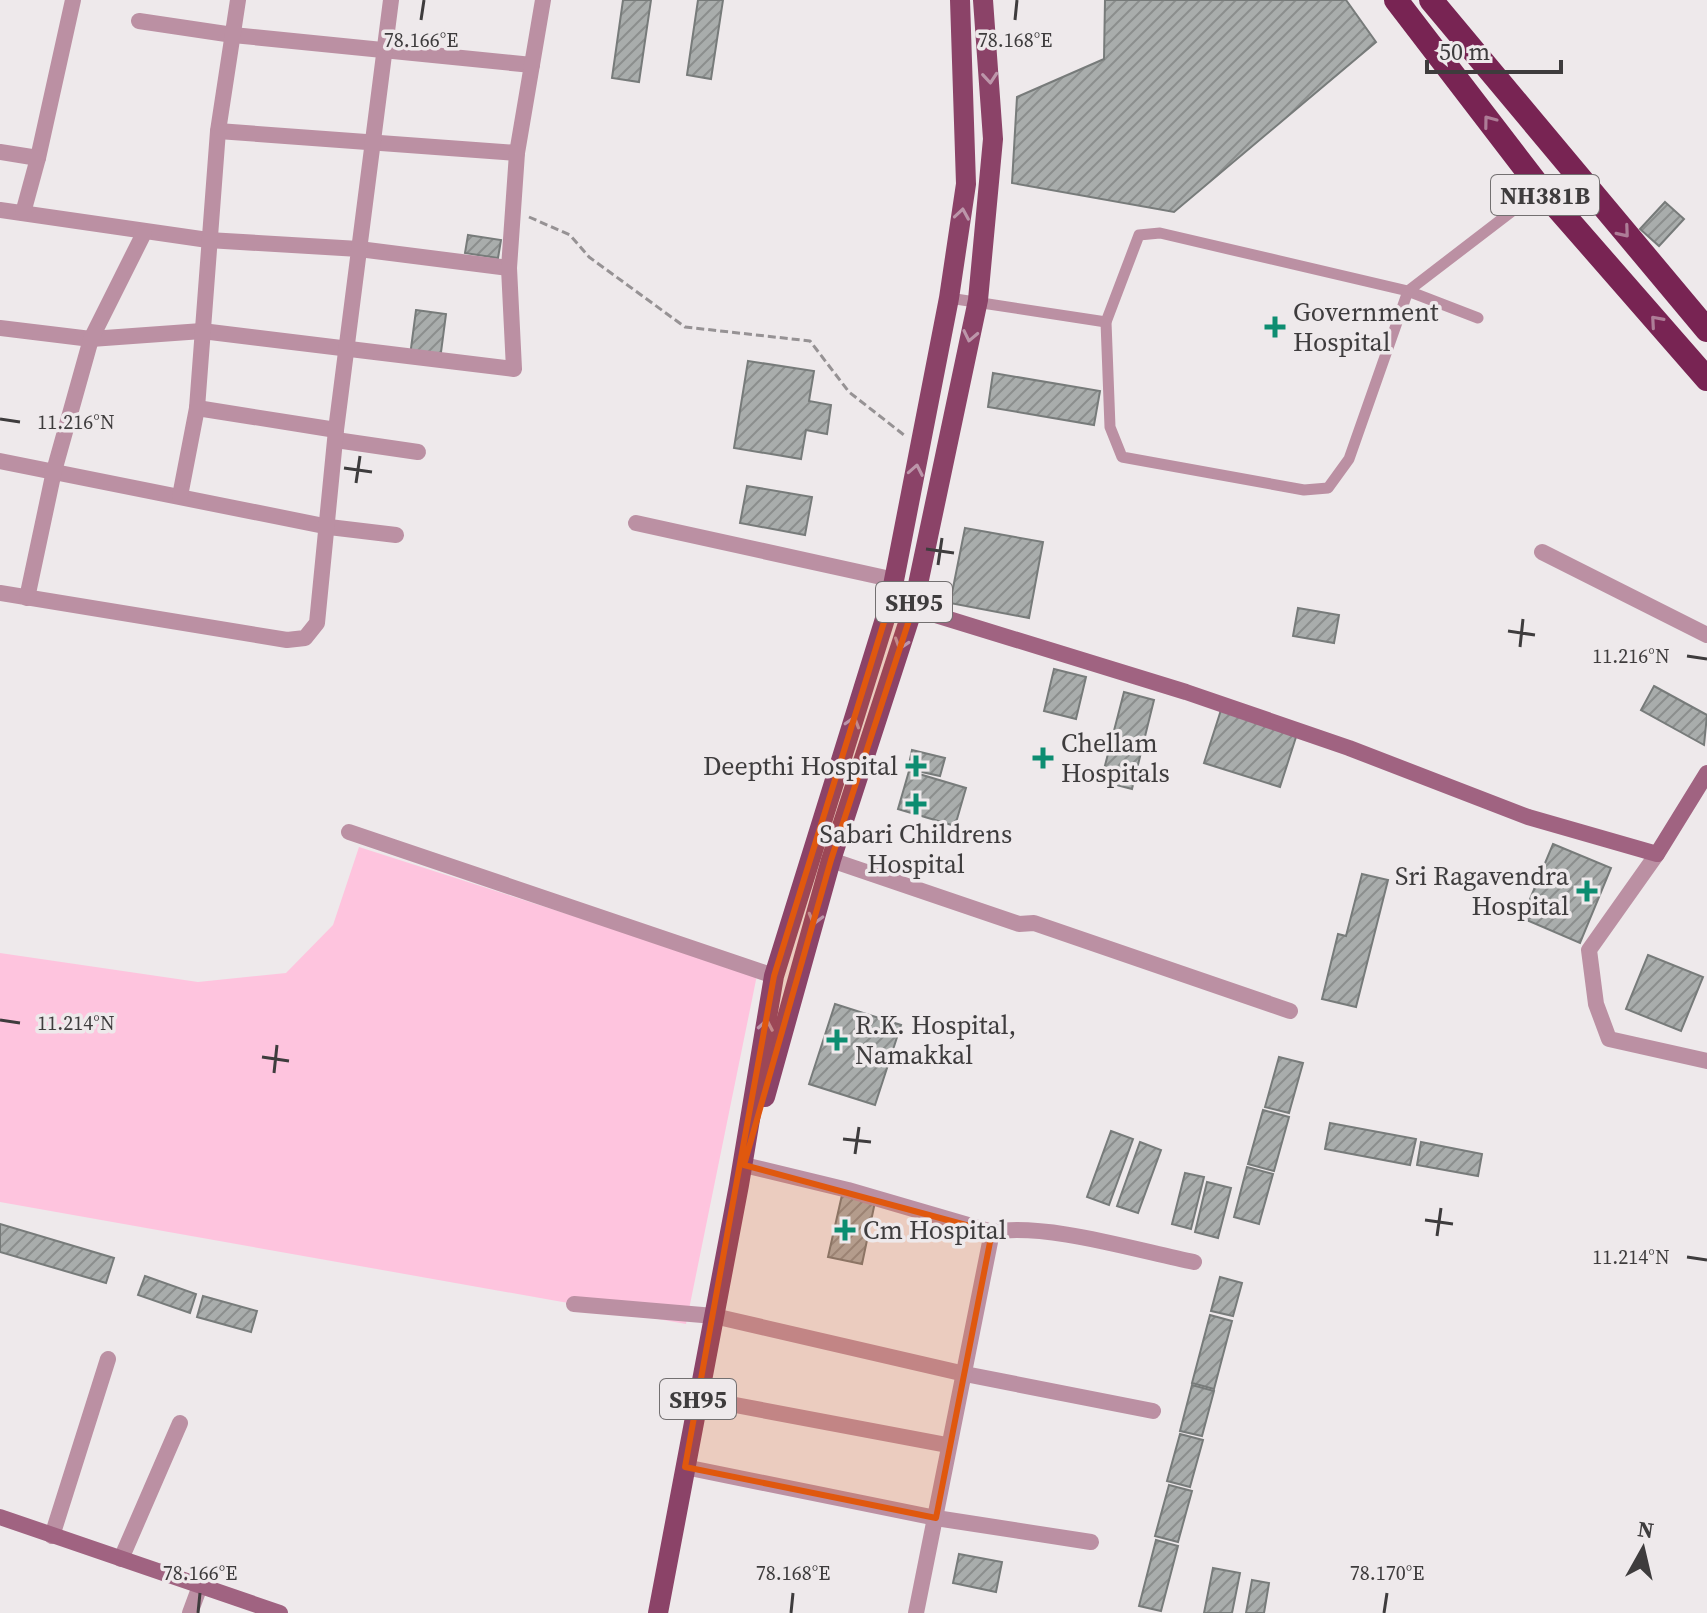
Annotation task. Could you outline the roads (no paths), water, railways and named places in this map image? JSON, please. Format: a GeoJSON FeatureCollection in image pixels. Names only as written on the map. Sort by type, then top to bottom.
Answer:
{"type":"FeatureCollection","features":[{"type":"Feature","properties":{"kind":"highway","name":"NH381B"},"geometry":{"type":"LineString","coordinates":[[1396,0],[1541,189],[1707,379]]}},
{"type":"Feature","properties":{"kind":"highway","name":"NH381B"},"geometry":{"type":"LineString","coordinates":[[1431,0],[1707,330]]}},
{"type":"Feature","properties":{"kind":"main road","name":"SH95"},"geometry":{"type":"LineString","coordinates":[[658,1613],[742,1175],[774,976],[889,606],[949,298],[966,184],[960,0]]}},
{"type":"Feature","properties":{"kind":"main road","name":"SH95"},"geometry":{"type":"LineString","coordinates":[[742,1175],[831,860],[913,608],[978,300],[993,139],[983,0]]}},
{"type":"Feature","properties":{"kind":"street"},"geometry":{"type":"LineString","coordinates":[[23,213],[73,0]]}},
{"type":"Feature","properties":{"kind":"street"},"geometry":{"type":"LineString","coordinates":[[180,496],[197,408],[218,131],[238,0]]}},
{"type":"Feature","properties":{"kind":"street"},"geometry":{"type":"LineString","coordinates":[[0,593],[287,640],[305,638],[317,623],[336,435],[391,0]]}},
{"type":"Feature","properties":{"kind":"street"},"geometry":{"type":"LineString","coordinates":[[0,328],[91,339],[202,331],[514,369],[509,268],[517,153],[543,0]]}},
{"type":"Feature","properties":{"kind":"street"},"geometry":{"type":"LineString","coordinates":[[139,21],[233,35],[532,65]]}},
{"type":"Feature","properties":{"kind":"street"},"geometry":{"type":"LineString","coordinates":[[218,131],[517,153]]}},
{"type":"Feature","properties":{"kind":"street"},"geometry":{"type":"LineString","coordinates":[[0,152],[38,158]]}},
{"type":"Feature","properties":{"kind":"street"},"geometry":{"type":"LineString","coordinates":[[0,210],[144,233],[359,249],[509,268]]}},
{"type":"Feature","properties":{"kind":"street"},"geometry":{"type":"LineString","coordinates":[[27,598],[54,471],[91,339],[144,233]]}},
{"type":"Feature","properties":{"kind":"street"},"geometry":{"type":"LineString","coordinates":[[1678,296],[1707,305]]}},
{"type":"Feature","properties":{"kind":"street"},"geometry":{"type":"LineString","coordinates":[[197,408],[418,452]]}},
{"type":"Feature","properties":{"kind":"street"},"geometry":{"type":"LineString","coordinates":[[0,461],[329,527],[396,535]]}},
{"type":"Feature","properties":{"kind":"street"},"geometry":{"type":"LineString","coordinates":[[636,523],[895,580]]}},
{"type":"Feature","properties":{"kind":"street"},"geometry":{"type":"LineString","coordinates":[[1542,552],[1707,635]]}},
{"type":"Feature","properties":{"kind":"street"},"geometry":{"type":"LineString","coordinates":[[889,606],[913,608],[1186,692],[1349,748],[1528,817],[1657,854]]}},
{"type":"Feature","properties":{"kind":"street"},"geometry":{"type":"LineString","coordinates":[[1707,773],[1657,854],[1589,950],[1596,1004],[1609,1039],[1707,1061]]}},
{"type":"Feature","properties":{"kind":"street"},"geometry":{"type":"LineString","coordinates":[[349,832],[774,976]]}},
{"type":"Feature","properties":{"kind":"street"},"geometry":{"type":"LineString","coordinates":[[831,860],[1019,924],[1034,923],[1290,1011]]}},
{"type":"Feature","properties":{"kind":"street"},"geometry":{"type":"LineString","coordinates":[[742,1175],[848,1190],[992,1232],[1006,1229],[1070,1237],[1194,1262]]}},
{"type":"Feature","properties":{"kind":"street"},"geometry":{"type":"LineString","coordinates":[[916,1613],[948,1461],[947,1445],[965,1374],[992,1232]]}},
{"type":"Feature","properties":{"kind":"street"},"geometry":{"type":"LineString","coordinates":[[574,1304],[714,1316],[965,1374],[1153,1411]]}},
{"type":"Feature","properties":{"kind":"street"},"geometry":{"type":"LineString","coordinates":[[52,1536],[108,1359]]}},
{"type":"Feature","properties":{"kind":"street"},"geometry":{"type":"LineString","coordinates":[[698,1398],[947,1445]]}},
{"type":"Feature","properties":{"kind":"street"},"geometry":{"type":"LineString","coordinates":[[121,1559],[180,1423]]}},
{"type":"Feature","properties":{"kind":"street"},"geometry":{"type":"LineString","coordinates":[[685,1467],[936,1518],[1091,1542]]}},
{"type":"Feature","properties":{"kind":"street"},"geometry":{"type":"LineString","coordinates":[[0,1517],[280,1613]]}},
{"type":"Feature","properties":{"kind":"street"},"geometry":{"type":"LineString","coordinates":[[190,1613],[200,1586]]}},
{"type":"Feature","properties":{"kind":"lane"},"geometry":{"type":"LineString","coordinates":[[1478,318],[1408,291],[1160,233],[1139,235],[1106,322],[1110,427],[1122,457],[1288,488],[1328,488],[1349,459],[1408,291],[1541,189]]}},
{"type":"Feature","properties":{"kind":"lane"},"geometry":{"type":"LineString","coordinates":[[949,298],[978,300],[1106,322]]}},
{"type":"Feature","properties":{"kind":"place","name":"Government Hospital"},"geometry":{"type":"Point","coordinates":[1275,327]}},
{"type":"Feature","properties":{"kind":"place","name":"Chellam Hospitals"},"geometry":{"type":"Point","coordinates":[1043,758]}},
{"type":"Feature","properties":{"kind":"place","name":"Deepthi Hospital"},"geometry":{"type":"Point","coordinates":[916,766]}},
{"type":"Feature","properties":{"kind":"place","name":"Sabari Childrens Hospital"},"geometry":{"type":"Point","coordinates":[916,804]}},
{"type":"Feature","properties":{"kind":"place","name":"Sri Ragavendra Hospital"},"geometry":{"type":"Point","coordinates":[1587,891]}},
{"type":"Feature","properties":{"kind":"place","name":"R.K. Hospital, Namakkal"},"geometry":{"type":"Point","coordinates":[837,1040]}},
{"type":"Feature","properties":{"kind":"place","name":"Cm Hospital"},"geometry":{"type":"Point","coordinates":[845,1230]}}]}
